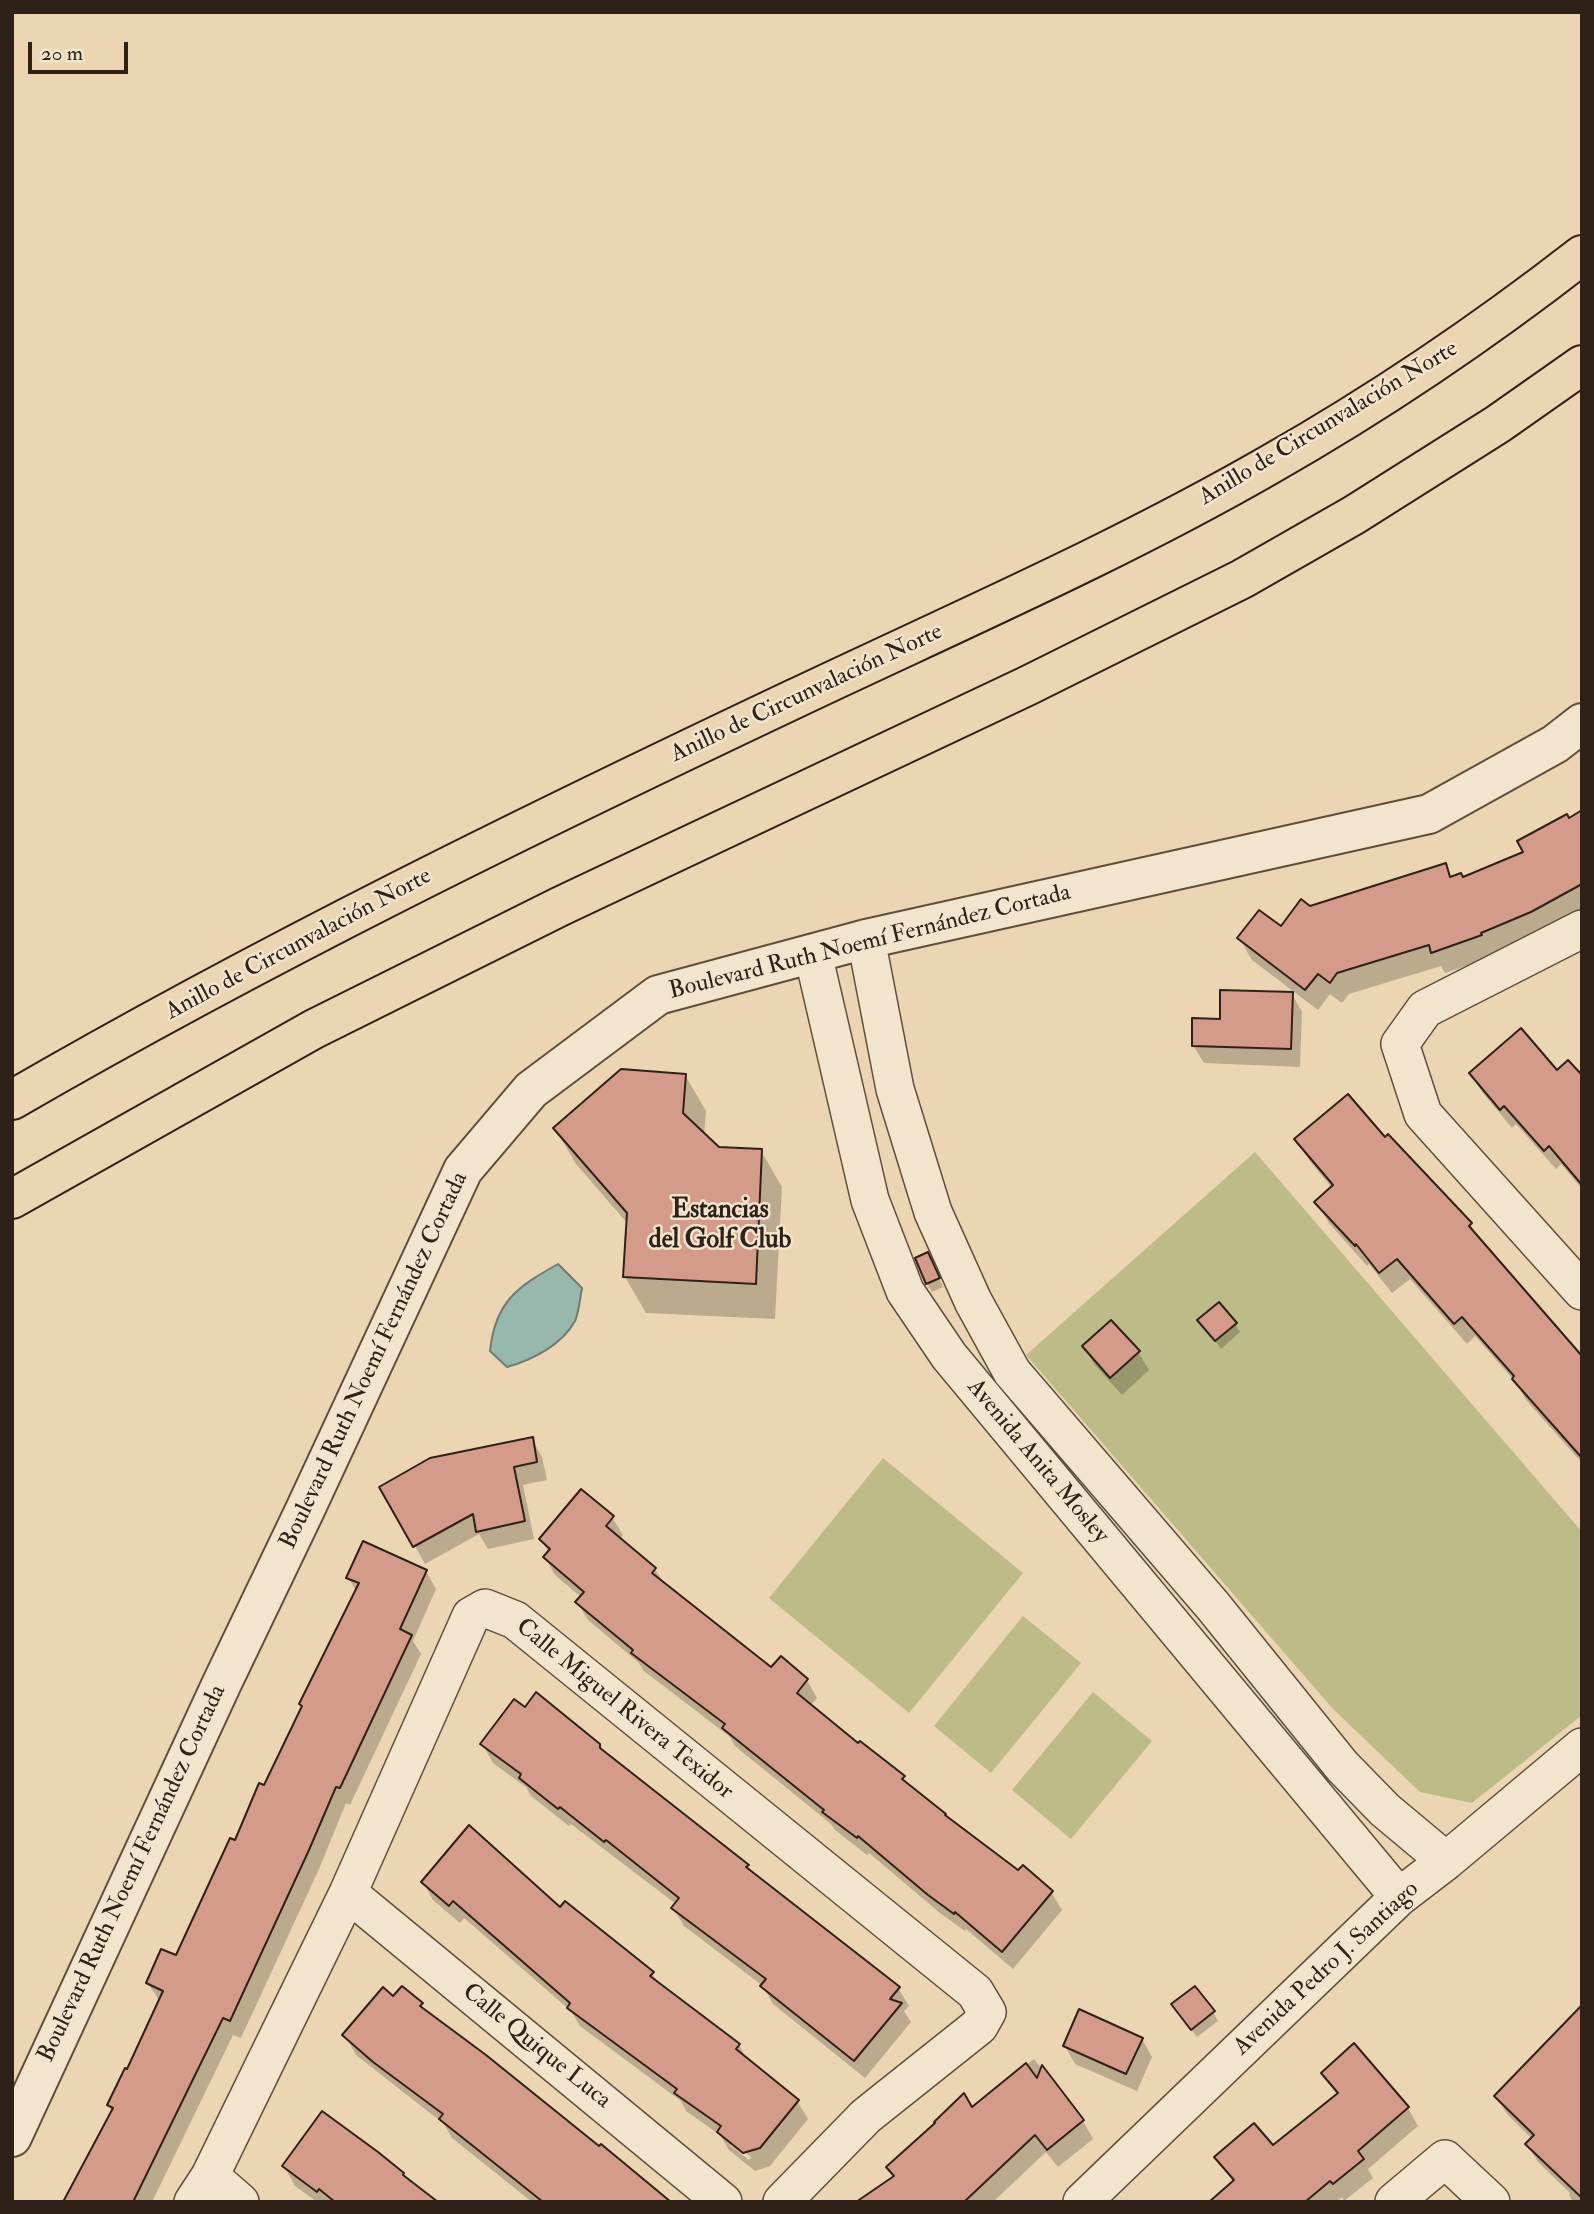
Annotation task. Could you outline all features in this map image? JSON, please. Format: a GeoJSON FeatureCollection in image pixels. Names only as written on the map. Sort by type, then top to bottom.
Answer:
{"type":"FeatureCollection","features":[{"type":"Feature","properties":{"kind":"highway","name":"Anillo de Circunvalación Norte"},"geometry":{"type":"LineString","coordinates":[[12,1100],[108,1044],[500,840],[1119,544],[1270,465],[1471,337],[1582,255]]}},
{"type":"Feature","properties":{"kind":"highway"},"geometry":{"type":"LineString","coordinates":[[12,1199],[339,1017],[561,906],[1027,686],[1242,579],[1365,508],[1498,424],[1582,365]]}},
{"type":"Feature","properties":{"kind":"street","name":"Boulevard Ruth Noemí Fernández Cortada"},"geometry":{"type":"LineString","coordinates":[[12,2137],[463,1170],[531,1090],[658,995],[866,939],[1429,814],[1555,744],[1582,723]]}},
{"type":"Feature","properties":{"kind":"street"},"geometry":{"type":"LineString","coordinates":[[1582,929],[1425,1009],[1400,1044],[1423,1114],[1582,1292]]}},
{"type":"Feature","properties":{"kind":"street","name":"Avenida Anita Mosley"},"geometry":{"type":"LineString","coordinates":[[866,939],[895,1089],[933,1212],[973,1301],[1012,1372],[1213,1606],[1342,1766],[1385,1810],[1446,1861]]}},
{"type":"Feature","properties":{"kind":"street","name":"Avenida Anita Mosley"},"geometry":{"type":"LineString","coordinates":[[813,954],[870,1200],[905,1291],[949,1356],[1399,1897]]}},
{"type":"Feature","properties":{"kind":"street","name":"Calle Miguel Rivera Texidor"},"geometry":{"type":"LineString","coordinates":[[202,2189],[348,1893],[471,1616],[485,1608],[514,1620],[975,1992],[987,2012],[979,2026],[866,2116],[782,2202]]}},
{"type":"Feature","properties":{"kind":"street","name":"Avenida Pedro J. Santiago"},"geometry":{"type":"LineString","coordinates":[[1082,2202],[1399,1897],[1582,1747]]}},
{"type":"Feature","properties":{"kind":"street","name":"Calle Quique Luca"},"geometry":{"type":"LineString","coordinates":[[348,1893],[723,2202]]}},
{"type":"Feature","properties":{"kind":"street"},"geometry":{"type":"LineString","coordinates":[[1394,2202],[1445,2159],[1491,2202]]}},
{"type":"Feature","properties":{"kind":"street"},"geometry":{"type":"LineString","coordinates":[[202,2189],[240,2202]]}},
{"type":"Feature","properties":{"kind":"shaded area"},"geometry":{"type":"Polygon","coordinates":[[[1255,1152],[1582,1532],[1582,1715],[1472,1803],[1420,1792],[1333,1709],[1026,1355],[1255,1152]]]}},
{"type":"Feature","properties":{"kind":"shaded area"},"geometry":{"type":"Polygon","coordinates":[[[883,1458],[1023,1573],[909,1713],[769,1598],[883,1458]]]}},
{"type":"Feature","properties":{"kind":"shaded area"},"geometry":{"type":"Polygon","coordinates":[[[1023,1616],[1081,1663],[991,1773],[934,1726],[1023,1616]]]}},
{"type":"Feature","properties":{"kind":"shaded area"},"geometry":{"type":"Polygon","coordinates":[[[1093,1692],[1152,1741],[1071,1839],[1012,1790],[1093,1692]]]}},
{"type":"Feature","properties":{"kind":"water"},"geometry":{"type":"Polygon","coordinates":[[[558,1264],[582,1288],[575,1321],[562,1337],[546,1350],[507,1367],[490,1351],[497,1320],[510,1298],[531,1280],[558,1264]]]}},
{"type":"Feature","properties":{"kind":"building"},"geometry":{"type":"Polygon","coordinates":[[[1582,810],[1582,884],[1531,912],[1481,933],[1482,935],[1431,953],[1429,945],[1337,973],[1330,983],[1318,974],[1305,990],[1237,938],[1259,910],[1281,926],[1301,899],[1310,906],[1446,863],[1450,877],[1461,873],[1463,877],[1523,852],[1517,841],[1567,814],[1569,818],[1582,810]]]}},
{"type":"Feature","properties":{"kind":"building"},"geometry":{"type":"Polygon","coordinates":[[[1220,990],[1293,992],[1291,1049],[1192,1046],[1192,1018],[1220,1019],[1220,990]]]}},
{"type":"Feature","properties":{"kind":"building"},"geometry":{"type":"Polygon","coordinates":[[[1521,1028],[1557,1070],[1568,1060],[1582,1075],[1582,1185],[1549,1146],[1544,1151],[1504,1106],[1500,1110],[1469,1073],[1521,1028]]]}},
{"type":"Feature","properties":{"kind":"building"},"geometry":{"type":"Polygon","coordinates":[[[621,1069],[686,1074],[683,1113],[719,1147],[762,1149],[756,1284],[623,1277],[627,1213],[553,1128],[621,1069]]]}},
{"type":"Feature","properties":{"kind":"building"},"geometry":{"type":"Polygon","coordinates":[[[1348,1094],[1385,1137],[1388,1134],[1472,1223],[1469,1226],[1582,1356],[1582,1458],[1512,1379],[1514,1376],[1462,1317],[1454,1324],[1397,1259],[1379,1273],[1356,1244],[1355,1246],[1314,1202],[1333,1185],[1294,1139],[1348,1094]]]}},
{"type":"Feature","properties":{"kind":"building"},"geometry":{"type":"Polygon","coordinates":[[[928,1252],[940,1278],[926,1284],[915,1258],[928,1252]]]}},
{"type":"Feature","properties":{"kind":"building"},"geometry":{"type":"Polygon","coordinates":[[[1219,1302],[1237,1323],[1215,1341],[1197,1320],[1219,1302]]]}},
{"type":"Feature","properties":{"kind":"building"},"geometry":{"type":"Polygon","coordinates":[[[1111,1320],[1140,1351],[1110,1378],[1082,1346],[1111,1320]]]}},
{"type":"Feature","properties":{"kind":"building"},"geometry":{"type":"Polygon","coordinates":[[[533,1437],[537,1462],[514,1467],[525,1521],[476,1532],[473,1514],[413,1547],[379,1487],[430,1458],[533,1437]]]}},
{"type":"Feature","properties":{"kind":"building"},"geometry":{"type":"Polygon","coordinates":[[[581,1489],[614,1516],[606,1526],[656,1568],[652,1573],[771,1667],[781,1656],[808,1679],[797,1693],[858,1743],[860,1741],[905,1776],[902,1779],[945,1815],[1018,1870],[1023,1865],[1053,1891],[1002,1952],[858,1836],[857,1838],[822,1812],[824,1810],[722,1728],[725,1724],[631,1653],[633,1650],[575,1602],[584,1592],[543,1557],[550,1549],[539,1539],[581,1489]]]}},
{"type":"Feature","properties":{"kind":"building"},"geometry":{"type":"Polygon","coordinates":[[[363,1541],[427,1570],[400,1629],[412,1635],[340,1788],[336,1787],[230,2021],[223,2018],[133,2202],[63,2202],[113,2108],[107,2105],[163,1991],[146,1983],[161,1949],[176,1955],[230,1838],[235,1840],[259,1783],[264,1785],[302,1706],[299,1704],[359,1583],[346,1578],[363,1541]]]}},
{"type":"Feature","properties":{"kind":"building"},"geometry":{"type":"Polygon","coordinates":[[[536,1692],[600,1744],[600,1748],[749,1865],[746,1867],[900,1987],[890,1999],[902,2003],[854,2061],[760,1986],[766,1979],[671,1908],[679,1898],[606,1840],[604,1842],[560,1807],[558,1809],[519,1778],[521,1774],[480,1744],[514,1699],[525,1707],[536,1692]]]}},
{"type":"Feature","properties":{"kind":"building"},"geometry":{"type":"Polygon","coordinates":[[[469,1825],[560,1907],[565,1901],[654,1972],[650,1976],[740,2044],[736,2049],[799,2100],[760,2148],[743,2153],[717,2132],[721,2126],[674,2093],[677,2089],[567,2008],[570,2003],[453,1901],[449,1906],[421,1882],[469,1825]]]}},
{"type":"Feature","properties":{"kind":"building"},"geometry":{"type":"Polygon","coordinates":[[[402,1986],[423,2003],[420,2006],[599,2146],[601,2144],[671,2202],[543,2202],[439,2119],[443,2114],[373,2062],[342,2035],[383,1987],[393,1996],[402,1986]]]}},
{"type":"Feature","properties":{"kind":"building"},"geometry":{"type":"Polygon","coordinates":[[[1195,1986],[1215,2011],[1191,2030],[1171,2004],[1195,1986]]]}},
{"type":"Feature","properties":{"kind":"building"},"geometry":{"type":"Polygon","coordinates":[[[1582,2005],[1582,2198],[1525,2144],[1534,2135],[1494,2096],[1582,2005]]]}},
{"type":"Feature","properties":{"kind":"building"},"geometry":{"type":"Polygon","coordinates":[[[1079,2009],[1143,2038],[1126,2074],[1063,2046],[1079,2009]]]}},
{"type":"Feature","properties":{"kind":"building"},"geometry":{"type":"Polygon","coordinates":[[[1354,2043],[1409,2107],[1358,2151],[1364,2159],[1333,2184],[1330,2181],[1305,2202],[1209,2202],[1234,2180],[1214,2157],[1254,2123],[1273,2145],[1338,2093],[1321,2073],[1354,2043]]]}},
{"type":"Feature","properties":{"kind":"building"},"geometry":{"type":"Polygon","coordinates":[[[1026,2063],[1037,2078],[1042,2065],[1084,2120],[1047,2150],[1035,2135],[964,2202],[856,2202],[894,2176],[886,2167],[964,2093],[972,2107],[1026,2063]]]}},
{"type":"Feature","properties":{"kind":"building"},"geometry":{"type":"Polygon","coordinates":[[[322,2111],[378,2152],[438,2202],[335,2202],[282,2166],[322,2111]]]}},
{"type":"Feature","properties":{"kind":"district","name":"Estancias del Golf Club"},"geometry":{"type":"Point","coordinates":[720,1226]}}]}
